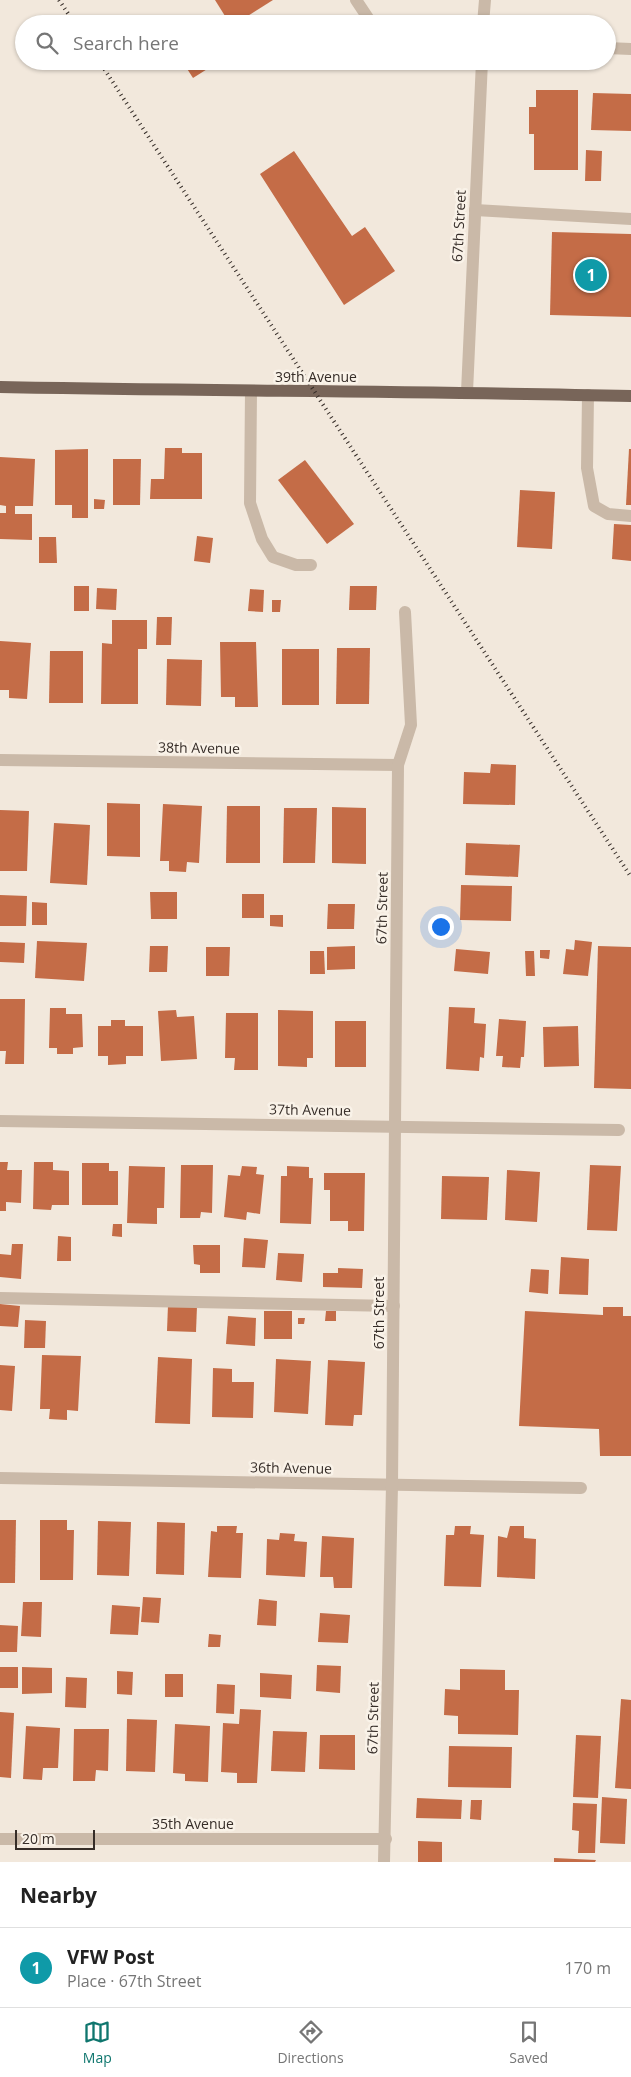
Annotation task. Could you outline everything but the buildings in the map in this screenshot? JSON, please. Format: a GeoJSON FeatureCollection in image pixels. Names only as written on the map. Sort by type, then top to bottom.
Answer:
{"type":"FeatureCollection","features":[{"type":"Feature","properties":{"kind":"main road","name":"39th Avenue"},"geometry":{"type":"LineString","coordinates":[[0,387],[251,392],[467,392],[631,396]]}},
{"type":"Feature","properties":{"kind":"street"},"geometry":{"type":"LineString","coordinates":[[356,0],[366,15]]}},
{"type":"Feature","properties":{"kind":"street"},"geometry":{"type":"LineString","coordinates":[[484,15],[485,0]]}},
{"type":"Feature","properties":{"kind":"street"},"geometry":{"type":"LineString","coordinates":[[616,48],[631,49]]}},
{"type":"Feature","properties":{"kind":"street","name":"67th Street"},"geometry":{"type":"LineString","coordinates":[[467,392],[482,70]]}},
{"type":"Feature","properties":{"kind":"street"},"geometry":{"type":"LineString","coordinates":[[475,210],[631,219]]}},
{"type":"Feature","properties":{"kind":"street"},"geometry":{"type":"LineString","coordinates":[[251,392],[249,486],[250,503],[256,523],[273,557],[296,566],[311,565]]}},
{"type":"Feature","properties":{"kind":"street"},"geometry":{"type":"LineString","coordinates":[[588,395],[587,468],[594,506],[608,514],[631,516]]}},
{"type":"Feature","properties":{"kind":"street","name":"67th Street"},"geometry":{"type":"LineString","coordinates":[[384,1862],[386,1839],[392,1485],[398,765],[411,725],[404,612]]}},
{"type":"Feature","properties":{"kind":"street","name":"38th Avenue"},"geometry":{"type":"LineString","coordinates":[[0,760],[398,765]]}},
{"type":"Feature","properties":{"kind":"street","name":"37th Avenue"},"geometry":{"type":"LineString","coordinates":[[0,1121],[619,1130]]}},
{"type":"Feature","properties":{"kind":"street"},"geometry":{"type":"LineString","coordinates":[[0,1298],[394,1306]]}},
{"type":"Feature","properties":{"kind":"street","name":"36th Avenue"},"geometry":{"type":"LineString","coordinates":[[0,1478],[581,1488]]}},
{"type":"Feature","properties":{"kind":"street","name":"35th Avenue"},"geometry":{"type":"LineString","coordinates":[[0,1839],[386,1839]]}},
{"type":"Feature","properties":{"kind":"railway"},"geometry":{"type":"LineString","coordinates":[[59,0],[69,15]]}},
{"type":"Feature","properties":{"kind":"railway"},"geometry":{"type":"LineString","coordinates":[[105,70],[631,877]]}},
{"type":"Feature","properties":{"kind":"place","name":"VFW Post"},"geometry":{"type":"Point","coordinates":[591,275]}}]}
